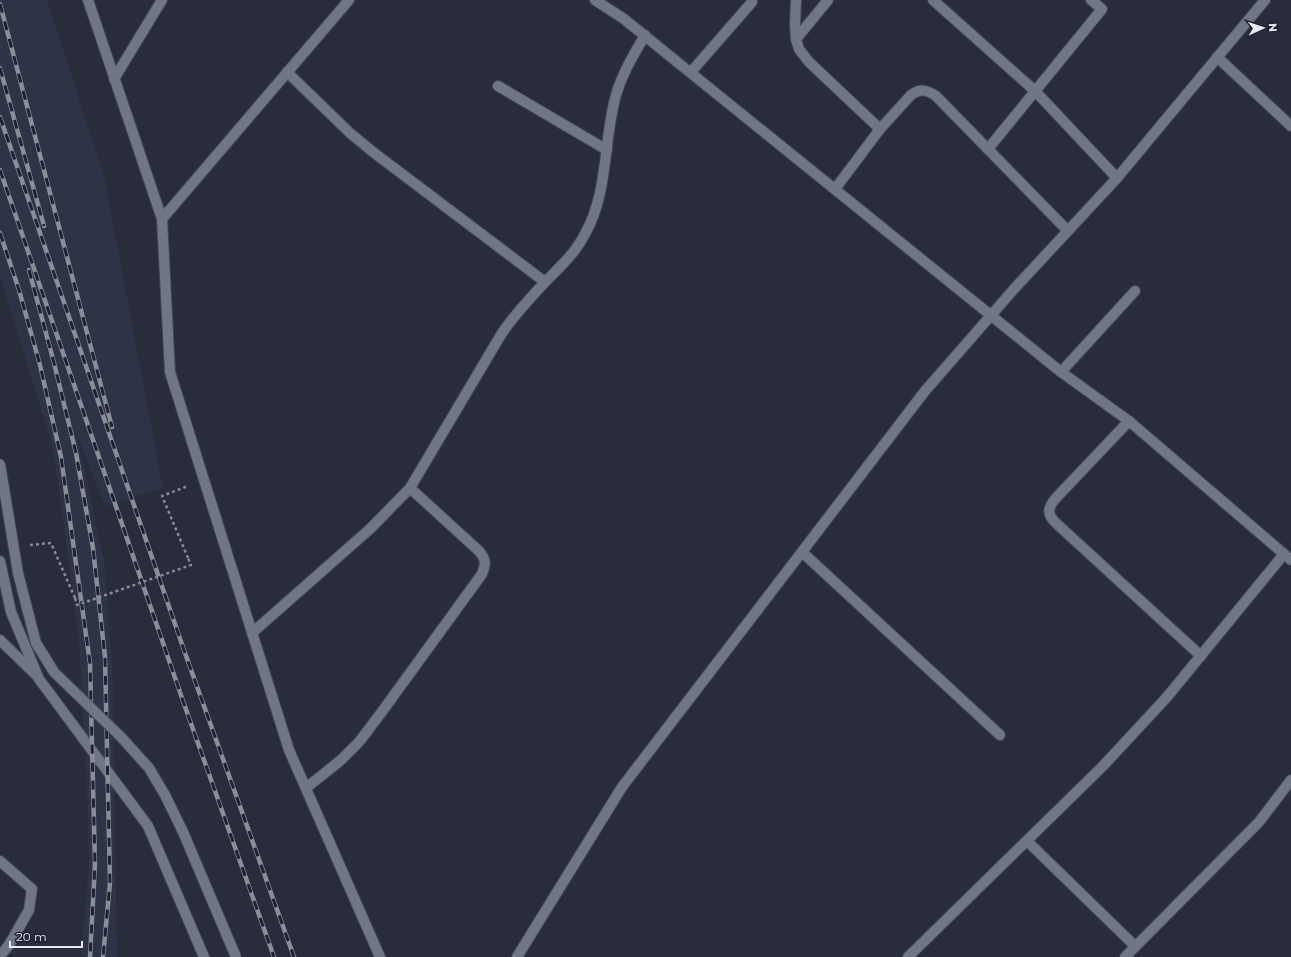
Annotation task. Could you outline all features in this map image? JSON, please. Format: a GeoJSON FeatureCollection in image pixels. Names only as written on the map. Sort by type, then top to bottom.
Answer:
{"type":"FeatureCollection","features":[{"type":"Feature","properties":{"kind":"street"},"geometry":{"type":"LineString","coordinates":[[88,0],[162,219],[170,372],[289,750],[380,957]]}},
{"type":"Feature","properties":{"kind":"street"},"geometry":{"type":"LineString","coordinates":[[114,79],[162,0]]}},
{"type":"Feature","properties":{"kind":"street"},"geometry":{"type":"LineString","coordinates":[[162,219],[349,0]]}},
{"type":"Feature","properties":{"kind":"street"},"geometry":{"type":"LineString","coordinates":[[595,0],[645,35],[1061,372],[1129,421],[1287,557],[1201,656],[1168,697],[1108,761],[908,957]]}},
{"type":"Feature","properties":{"kind":"street"},"geometry":{"type":"LineString","coordinates":[[796,0],[796,39],[799,48],[809,62],[880,129]]}},
{"type":"Feature","properties":{"kind":"street"},"geometry":{"type":"LineString","coordinates":[[796,39],[828,0]]}},
{"type":"Feature","properties":{"kind":"street"},"geometry":{"type":"LineString","coordinates":[[932,0],[1035,91],[1117,178]]}},
{"type":"Feature","properties":{"kind":"street"},"geometry":{"type":"LineString","coordinates":[[988,149],[1102,9],[1091,0]]}},
{"type":"Feature","properties":{"kind":"street"},"geometry":{"type":"LineString","coordinates":[[517,957],[622,786],[925,391],[990,316],[1117,178],[1265,0]]}},
{"type":"Feature","properties":{"kind":"street"},"geometry":{"type":"LineString","coordinates":[[691,72],[752,2]]}},
{"type":"Feature","properties":{"kind":"street"},"geometry":{"type":"LineString","coordinates":[[252,633],[371,528],[410,488],[502,333],[515,315],[572,254],[586,233],[596,209],[616,95],[627,68],[645,35]]}},
{"type":"Feature","properties":{"kind":"street"},"geometry":{"type":"LineString","coordinates":[[1217,58],[1291,126]]}},
{"type":"Feature","properties":{"kind":"street"},"geometry":{"type":"LineString","coordinates":[[287,72],[350,133],[367,147],[545,282]]}},
{"type":"Feature","properties":{"kind":"street"},"geometry":{"type":"LineString","coordinates":[[498,86],[607,150]]}},
{"type":"Feature","properties":{"kind":"street"},"geometry":{"type":"LineString","coordinates":[[835,189],[880,129],[911,95],[924,90],[929,91],[936,96],[1068,231]]}},
{"type":"Feature","properties":{"kind":"street"},"geometry":{"type":"LineString","coordinates":[[1061,372],[1135,291]]}},
{"type":"Feature","properties":{"kind":"street"},"geometry":{"type":"LineString","coordinates":[[1129,421],[1055,499],[1049,510],[1049,515],[1201,656]]}},
{"type":"Feature","properties":{"kind":"street"},"geometry":{"type":"LineString","coordinates":[[0,464],[18,573],[36,643],[54,672],[122,737],[153,775],[165,795],[183,832],[236,957]]}},
{"type":"Feature","properties":{"kind":"street"},"geometry":{"type":"LineString","coordinates":[[306,788],[341,760],[359,742],[485,568],[486,562],[479,551],[410,488]]}},
{"type":"Feature","properties":{"kind":"street"},"geometry":{"type":"LineString","coordinates":[[802,552],[1000,735]]}},
{"type":"Feature","properties":{"kind":"street"},"geometry":{"type":"LineString","coordinates":[[0,561],[11,612],[40,679]]}},
{"type":"Feature","properties":{"kind":"street"},"geometry":{"type":"LineString","coordinates":[[0,640],[40,679],[148,826],[204,957]]}},
{"type":"Feature","properties":{"kind":"street"},"geometry":{"type":"LineString","coordinates":[[1125,957],[1259,822],[1291,780]]}},
{"type":"Feature","properties":{"kind":"street"},"geometry":{"type":"LineString","coordinates":[[1027,841],[1136,946]]}},
{"type":"Feature","properties":{"kind":"street"},"geometry":{"type":"LineString","coordinates":[[0,861],[32,889],[29,910],[9,945],[0,956]]}},
{"type":"Feature","properties":{"kind":"path"},"geometry":{"type":"LineString","coordinates":[[58,560],[78,605],[191,565],[162,496],[204,480]]}},
{"type":"Feature","properties":{"kind":"shaded area"},"geometry":{"type":"Polygon","coordinates":[[[0,0],[47,0],[104,175],[163,488],[105,506],[77,435],[105,566],[113,682],[117,957],[81,957],[89,864],[87,788],[79,643],[52,444],[0,277],[0,0]]]}},
{"type":"Feature","properties":{"kind":"railway"},"geometry":{"type":"LineString","coordinates":[[0,4],[112,427]]}},
{"type":"Feature","properties":{"kind":"railway"},"geometry":{"type":"LineString","coordinates":[[0,68],[44,226]]}},
{"type":"Feature","properties":{"kind":"railway"},"geometry":{"type":"LineString","coordinates":[[0,117],[185,653],[294,957]]}},
{"type":"Feature","properties":{"kind":"railway"},"geometry":{"type":"LineString","coordinates":[[0,170],[183,701],[274,957]]}},
{"type":"Feature","properties":{"kind":"railway"},"geometry":{"type":"LineString","coordinates":[[0,233],[19,290],[40,365],[61,457],[90,663],[95,864],[90,957]]}},
{"type":"Feature","properties":{"kind":"railway"},"geometry":{"type":"LineString","coordinates":[[29,270],[76,453],[93,548],[105,657],[110,883],[103,957]]}}]}
